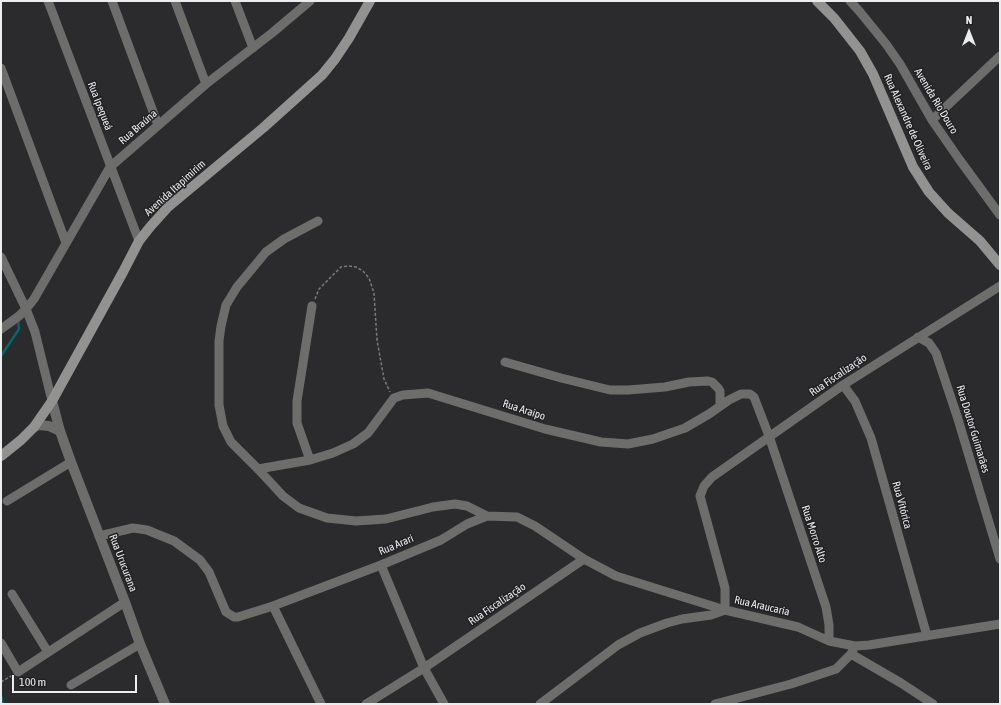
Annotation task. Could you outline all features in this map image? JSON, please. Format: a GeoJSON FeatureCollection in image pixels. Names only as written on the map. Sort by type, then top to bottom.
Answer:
{"type":"FeatureCollection","features":[{"type":"Feature","properties":{"kind":"main road","name":"Avenida Itapimirim"},"geometry":{"type":"LineString","coordinates":[[1,456],[34,427],[52,401],[139,241],[150,227],[168,207],[263,128],[322,75],[346,43],[370,1]]}},
{"type":"Feature","properties":{"kind":"main road","name":"Rua Alexandre de Oliveira"},"geometry":{"type":"LineString","coordinates":[[817,1],[834,18],[860,51],[873,74],[913,166],[929,192],[948,213],[980,241],[1000,265]]}},
{"type":"Feature","properties":{"kind":"street","name":"Rua Ipequeá"},"geometry":{"type":"LineString","coordinates":[[48,1],[139,241]]}},
{"type":"Feature","properties":{"kind":"street"},"geometry":{"type":"LineString","coordinates":[[112,1],[158,125]]}},
{"type":"Feature","properties":{"kind":"street"},"geometry":{"type":"LineString","coordinates":[[175,1],[206,84]]}},
{"type":"Feature","properties":{"kind":"street"},"geometry":{"type":"LineString","coordinates":[[235,1],[252,48]]}},
{"type":"Feature","properties":{"kind":"street","name":"Rua Braúna"},"geometry":{"type":"LineString","coordinates":[[1,329],[26,309],[110,166],[206,84],[272,33],[301,4],[310,1]]}},
{"type":"Feature","properties":{"kind":"street","name":"Avenida Rio Douro"},"geometry":{"type":"LineString","coordinates":[[850,1],[886,44],[900,64],[932,120],[959,160],[1000,215]]}},
{"type":"Feature","properties":{"kind":"street"},"geometry":{"type":"LineString","coordinates":[[932,120],[1000,56]]}},
{"type":"Feature","properties":{"kind":"street"},"geometry":{"type":"LineString","coordinates":[[1,68],[66,243]]}},
{"type":"Feature","properties":{"kind":"street"},"geometry":{"type":"LineString","coordinates":[[318,222],[284,239],[266,252],[237,287],[226,305],[219,341],[219,405],[223,426],[231,442],[282,496],[299,508],[327,518],[356,521],[386,519],[433,507],[454,504],[467,506],[487,516]]}},
{"type":"Feature","properties":{"kind":"street","name":"Rua Urucurana"},"geometry":{"type":"LineString","coordinates":[[1,258],[26,309],[39,344],[60,431],[140,644],[165,704]]}},
{"type":"Feature","properties":{"kind":"street","name":"Rua Fiscalização"},"geometry":{"type":"LineString","coordinates":[[725,610],[725,588],[700,496],[704,486],[712,477],[843,385],[1000,286]]}},
{"type":"Feature","properties":{"kind":"street"},"geometry":{"type":"LineString","coordinates":[[310,460],[297,423],[297,401],[312,306]]}},
{"type":"Feature","properties":{"kind":"street","name":"Rua Doutor Guimarães"},"geometry":{"type":"LineString","coordinates":[[918,337],[929,343],[936,353],[957,416],[1000,559]]}},
{"type":"Feature","properties":{"kind":"street"},"geometry":{"type":"LineString","coordinates":[[505,362],[610,390],[658,387],[689,382],[708,381],[712,382],[720,391],[720,406]]}},
{"type":"Feature","properties":{"kind":"street","name":"Rua Vitórica"},"geometry":{"type":"LineString","coordinates":[[843,385],[856,401],[871,438],[927,636]]}},
{"type":"Feature","properties":{"kind":"street","name":"Rua Araipo"},"geometry":{"type":"LineString","coordinates":[[394,398],[403,395],[428,393],[545,429],[601,442],[628,444],[653,439],[684,428],[741,394],[750,394],[754,397],[770,436]]}},
{"type":"Feature","properties":{"kind":"street"},"geometry":{"type":"LineString","coordinates":[[258,469],[310,460],[334,453],[353,444],[368,433],[394,398]]}},
{"type":"Feature","properties":{"kind":"street"},"geometry":{"type":"LineString","coordinates":[[34,427],[38,425],[49,426],[60,431]]}},
{"type":"Feature","properties":{"kind":"street","name":"Rua Morro Alto"},"geometry":{"type":"LineString","coordinates":[[770,436],[826,607],[829,625],[829,640]]}},
{"type":"Feature","properties":{"kind":"street"},"geometry":{"type":"LineString","coordinates":[[7,502],[71,462]]}},
{"type":"Feature","properties":{"kind":"street","name":"Rua Arari"},"geometry":{"type":"LineString","coordinates":[[99,536],[133,528],[147,530],[174,541],[200,560],[209,572],[226,612],[234,617],[238,617],[273,606],[381,565],[441,540],[467,524],[487,516],[517,517],[535,526],[584,559],[616,576],[725,610]]}},
{"type":"Feature","properties":{"kind":"street","name":"Rua Fiscalização"},"geometry":{"type":"LineString","coordinates":[[366,704],[424,668],[584,559]]}},
{"type":"Feature","properties":{"kind":"street"},"geometry":{"type":"LineString","coordinates":[[381,565],[424,668],[444,704]]}},
{"type":"Feature","properties":{"kind":"street"},"geometry":{"type":"LineString","coordinates":[[12,594],[48,652]]}},
{"type":"Feature","properties":{"kind":"street"},"geometry":{"type":"LineString","coordinates":[[1,643],[18,672],[125,602]]}},
{"type":"Feature","properties":{"kind":"street"},"geometry":{"type":"LineString","coordinates":[[273,606],[321,704]]}},
{"type":"Feature","properties":{"kind":"street","name":"Rua Araucaria"},"geometry":{"type":"LineString","coordinates":[[540,704],[618,644],[640,633],[667,623],[711,615],[725,610],[798,627],[853,650],[933,704]]}},
{"type":"Feature","properties":{"kind":"street"},"geometry":{"type":"LineString","coordinates":[[715,704],[821,675],[836,669],[853,650],[869,645],[1000,624]]}},
{"type":"Feature","properties":{"kind":"street"},"geometry":{"type":"LineString","coordinates":[[71,685],[140,644]]}},
{"type":"Feature","properties":{"kind":"path"},"geometry":{"type":"LineString","coordinates":[[312,306],[320,289],[341,267],[356,267],[363,271],[369,278],[374,293],[377,340],[384,379],[394,398]]}},
{"type":"Feature","properties":{"kind":"path"},"geometry":{"type":"LineString","coordinates":[[1,682],[8,677]]}},
{"type":"Feature","properties":{"kind":"waterway"},"geometry":{"type":"LineString","coordinates":[[1,356],[19,329],[18,320]]}},
{"type":"Feature","properties":{"kind":"waterway"},"geometry":{"type":"LineString","coordinates":[[1,696],[3,704]]}}]}
